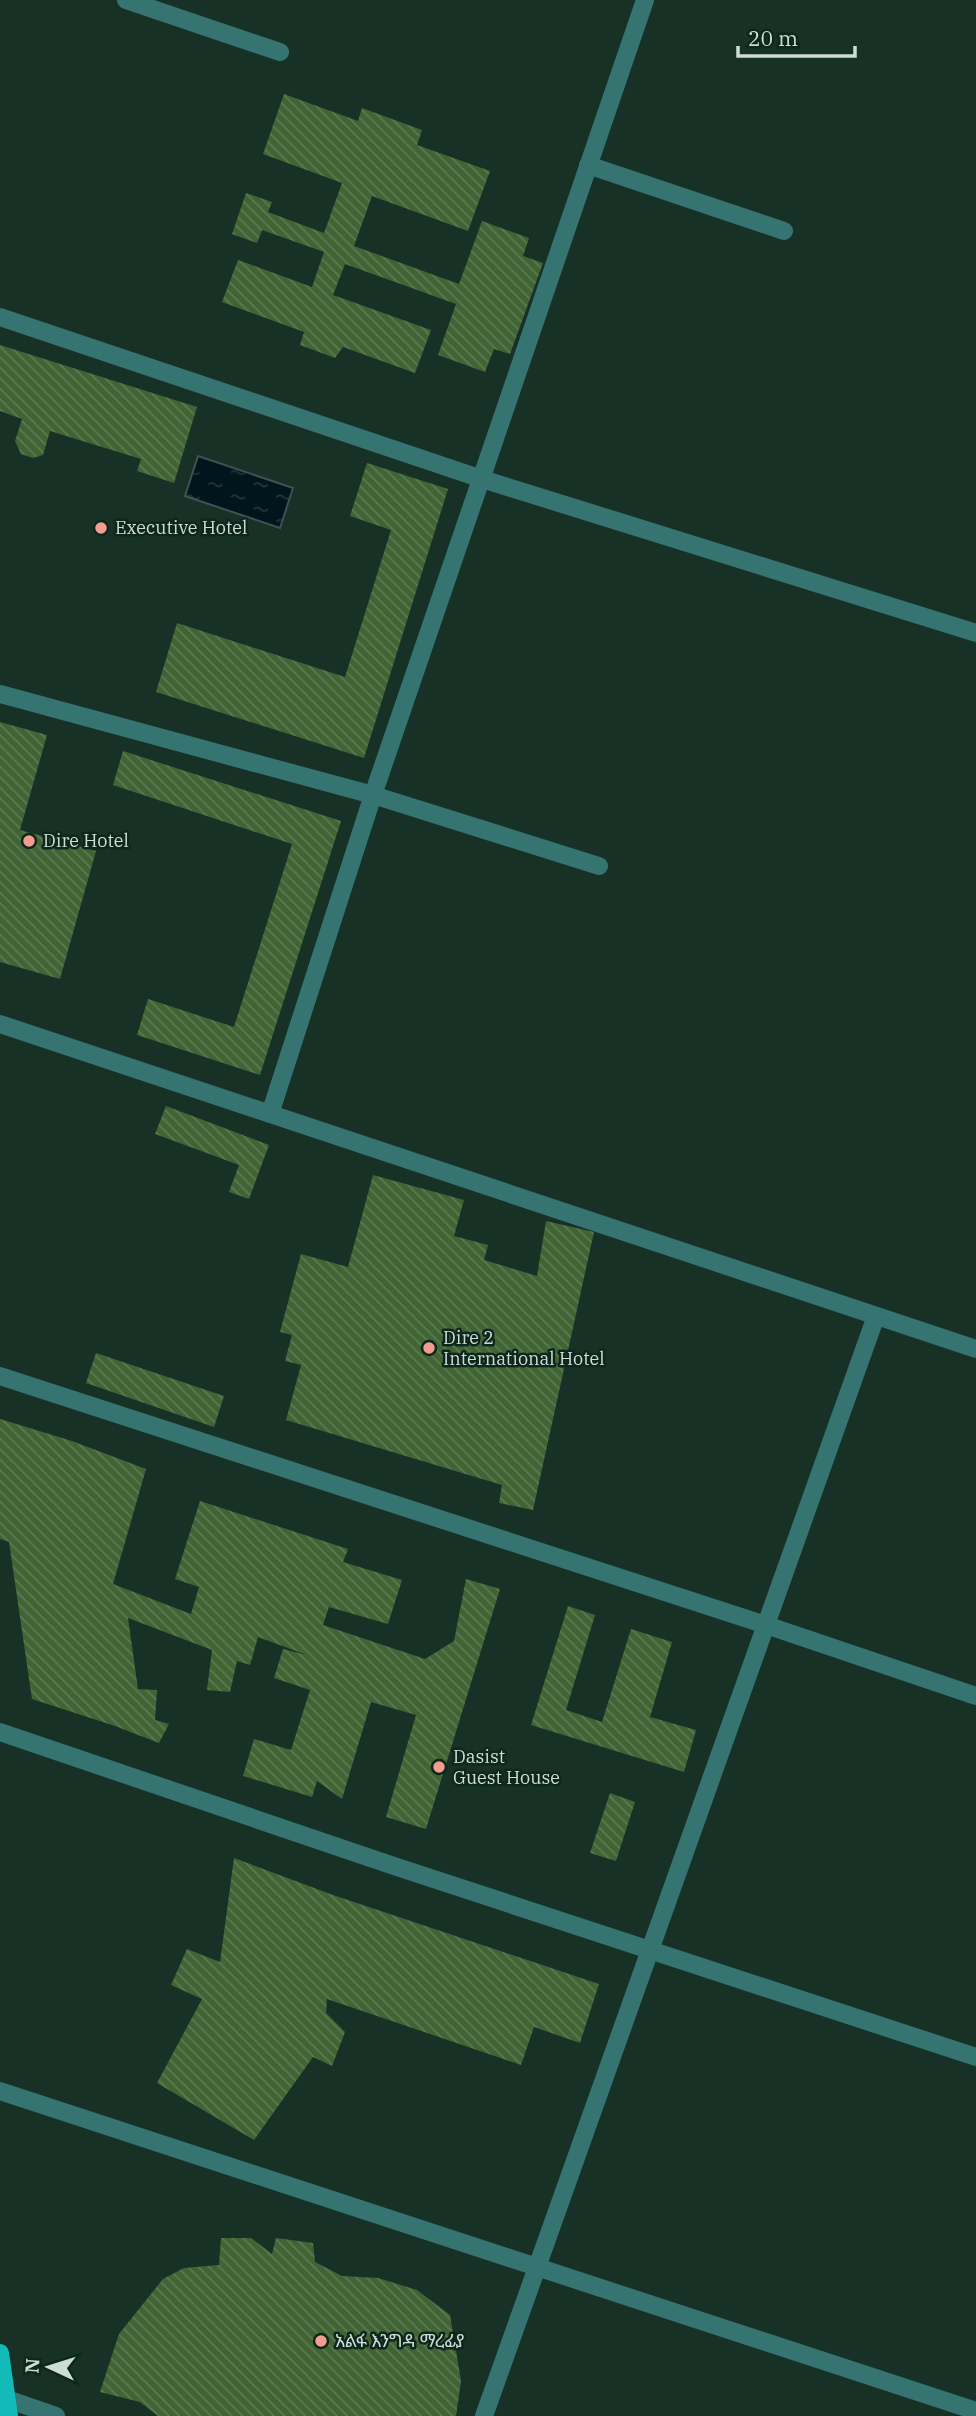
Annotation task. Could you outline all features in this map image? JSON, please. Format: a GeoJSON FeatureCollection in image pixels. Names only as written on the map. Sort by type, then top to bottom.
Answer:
{"type":"FeatureCollection","features":[{"type":"Feature","properties":{"kind":"main road"},"geometry":{"type":"LineString","coordinates":[[0,2353],[8,2408]]}},
{"type":"Feature","properties":{"kind":"street"},"geometry":{"type":"LineString","coordinates":[[126,0],[280,52]]}},
{"type":"Feature","properties":{"kind":"street"},"geometry":{"type":"LineString","coordinates":[[270,1114],[373,795],[645,0]]}},
{"type":"Feature","properties":{"kind":"street"},"geometry":{"type":"LineString","coordinates":[[588,165],[784,231]]}},
{"type":"Feature","properties":{"kind":"street"},"geometry":{"type":"LineString","coordinates":[[0,317],[482,479],[976,633]]}},
{"type":"Feature","properties":{"kind":"street"},"geometry":{"type":"LineString","coordinates":[[0,694],[373,795],[599,866]]}},
{"type":"Feature","properties":{"kind":"street"},"geometry":{"type":"LineString","coordinates":[[0,1024],[976,1349]]}},
{"type":"Feature","properties":{"kind":"street"},"geometry":{"type":"LineString","coordinates":[[484,2416],[877,1316]]}},
{"type":"Feature","properties":{"kind":"street"},"geometry":{"type":"LineString","coordinates":[[0,1376],[976,1696]]}},
{"type":"Feature","properties":{"kind":"street"},"geometry":{"type":"LineString","coordinates":[[0,1732],[381,1862],[976,2057]]}},
{"type":"Feature","properties":{"kind":"street"},"geometry":{"type":"LineString","coordinates":[[0,2091],[976,2411]]}},
{"type":"Feature","properties":{"kind":"street"},"geometry":{"type":"LineString","coordinates":[[8,2408],[56,2416]]}},
{"type":"Feature","properties":{"kind":"water"},"geometry":{"type":"Polygon","coordinates":[[[198,456],[293,488],[280,528],[185,496],[198,456]]]}},
{"type":"Feature","properties":{"kind":"building"},"geometry":{"type":"Polygon","coordinates":[[[284,94],[358,121],[362,108],[422,130],[417,145],[490,171],[468,231],[372,196],[354,246],[459,284],[482,221],[529,238],[523,256],[543,263],[510,354],[494,349],[485,372],[438,355],[456,304],[345,264],[333,295],[431,330],[415,373],[343,347],[335,358],[300,345],[304,332],[222,302],[238,260],[312,287],[324,252],[262,230],[257,243],[232,234],[246,193],[272,202],[268,212],[324,233],[342,183],[263,154],[284,94]]]}},
{"type":"Feature","properties":{"kind":"building"},"geometry":{"type":"Polygon","coordinates":[[[0,345],[197,407],[174,483],[137,471],[141,459],[50,431],[43,455],[33,458],[21,454],[15,441],[22,419],[0,411],[0,345]]]}},
{"type":"Feature","properties":{"kind":"building"},"geometry":{"type":"Polygon","coordinates":[[[367,463],[448,489],[364,758],[156,692],[177,623],[345,677],[391,530],[350,516],[367,463]]]}},
{"type":"Feature","properties":{"kind":"building","name":"Dire Hotel"},"geometry":{"type":"Polygon","coordinates":[[[0,722],[47,735],[20,830],[96,851],[60,979],[0,962],[0,722]]]}},
{"type":"Feature","properties":{"kind":"building"},"geometry":{"type":"Polygon","coordinates":[[[123,751],[341,821],[260,1075],[137,1035],[148,999],[234,1027],[292,844],[113,785],[123,751]]]}},
{"type":"Feature","properties":{"kind":"building"},"geometry":{"type":"Polygon","coordinates":[[[166,1106],[269,1145],[249,1199],[229,1192],[239,1165],[155,1134],[166,1106]]]}},
{"type":"Feature","properties":{"kind":"building","name":"Dire 2 International Hotel"},"geometry":{"type":"Polygon","coordinates":[[[373,1175],[464,1200],[454,1236],[488,1245],[484,1260],[537,1276],[546,1221],[594,1232],[533,1510],[499,1503],[502,1485],[286,1420],[301,1365],[285,1361],[292,1335],[280,1332],[301,1254],[348,1267],[373,1175]]]}},
{"type":"Feature","properties":{"kind":"building"},"geometry":{"type":"Polygon","coordinates":[[[96,1353],[224,1396],[214,1427],[86,1383],[96,1353]]]}},
{"type":"Feature","properties":{"kind":"building"},"geometry":{"type":"Polygon","coordinates":[[[0,1419],[72,1441],[146,1469],[113,1584],[191,1614],[199,1587],[175,1579],[200,1501],[348,1549],[343,1562],[402,1580],[388,1624],[329,1607],[323,1625],[425,1659],[454,1641],[466,1579],[500,1589],[426,1829],[386,1817],[416,1715],[371,1702],[342,1799],[317,1781],[312,1797],[243,1776],[254,1739],[291,1750],[310,1690],[274,1678],[283,1649],[307,1655],[258,1637],[250,1665],[237,1661],[230,1692],[207,1690],[212,1650],[128,1618],[138,1689],[157,1690],[155,1720],[169,1724],[159,1743],[32,1699],[9,1542],[0,1539],[0,1419]]]}},
{"type":"Feature","properties":{"kind":"building"},"geometry":{"type":"Polygon","coordinates":[[[568,1606],[595,1615],[566,1710],[602,1722],[631,1629],[672,1642],[650,1717],[696,1730],[684,1772],[531,1725],[568,1606]]]}},
{"type":"Feature","properties":{"kind":"building"},"geometry":{"type":"Polygon","coordinates":[[[610,1793],[635,1802],[616,1861],[590,1853],[610,1793]]]}},
{"type":"Feature","properties":{"kind":"building"},"geometry":{"type":"Polygon","coordinates":[[[234,1858],[333,1895],[599,1984],[580,2043],[534,2027],[521,2065],[327,1999],[326,2013],[345,2032],[332,2066],[313,2057],[254,2140],[157,2083],[202,1999],[171,1985],[187,1949],[220,1962],[234,1858]]]}},
{"type":"Feature","properties":{"kind":"building"},"geometry":{"type":"Polygon","coordinates":[[[221,2238],[251,2238],[272,2254],[276,2238],[313,2243],[315,2262],[342,2276],[378,2278],[417,2290],[450,2315],[461,2381],[456,2416],[158,2416],[140,2402],[100,2392],[119,2334],[163,2279],[184,2268],[219,2265],[221,2238]]]}},
{"type":"Feature","properties":{"kind":"place","name":"Executive Hotel"},"geometry":{"type":"Point","coordinates":[101,528]}},
{"type":"Feature","properties":{"kind":"place","name":"Dire Hotel"},"geometry":{"type":"Point","coordinates":[29,841]}},
{"type":"Feature","properties":{"kind":"place","name":"Dire 2 International Hotel"},"geometry":{"type":"Point","coordinates":[429,1348]}},
{"type":"Feature","properties":{"kind":"place","name":"Dasist Guest House"},"geometry":{"type":"Point","coordinates":[439,1767]}},
{"type":"Feature","properties":{"kind":"place","name":"አልፋ እንግዳ ማረፊያ"},"geometry":{"type":"Point","coordinates":[321,2341]}}]}
